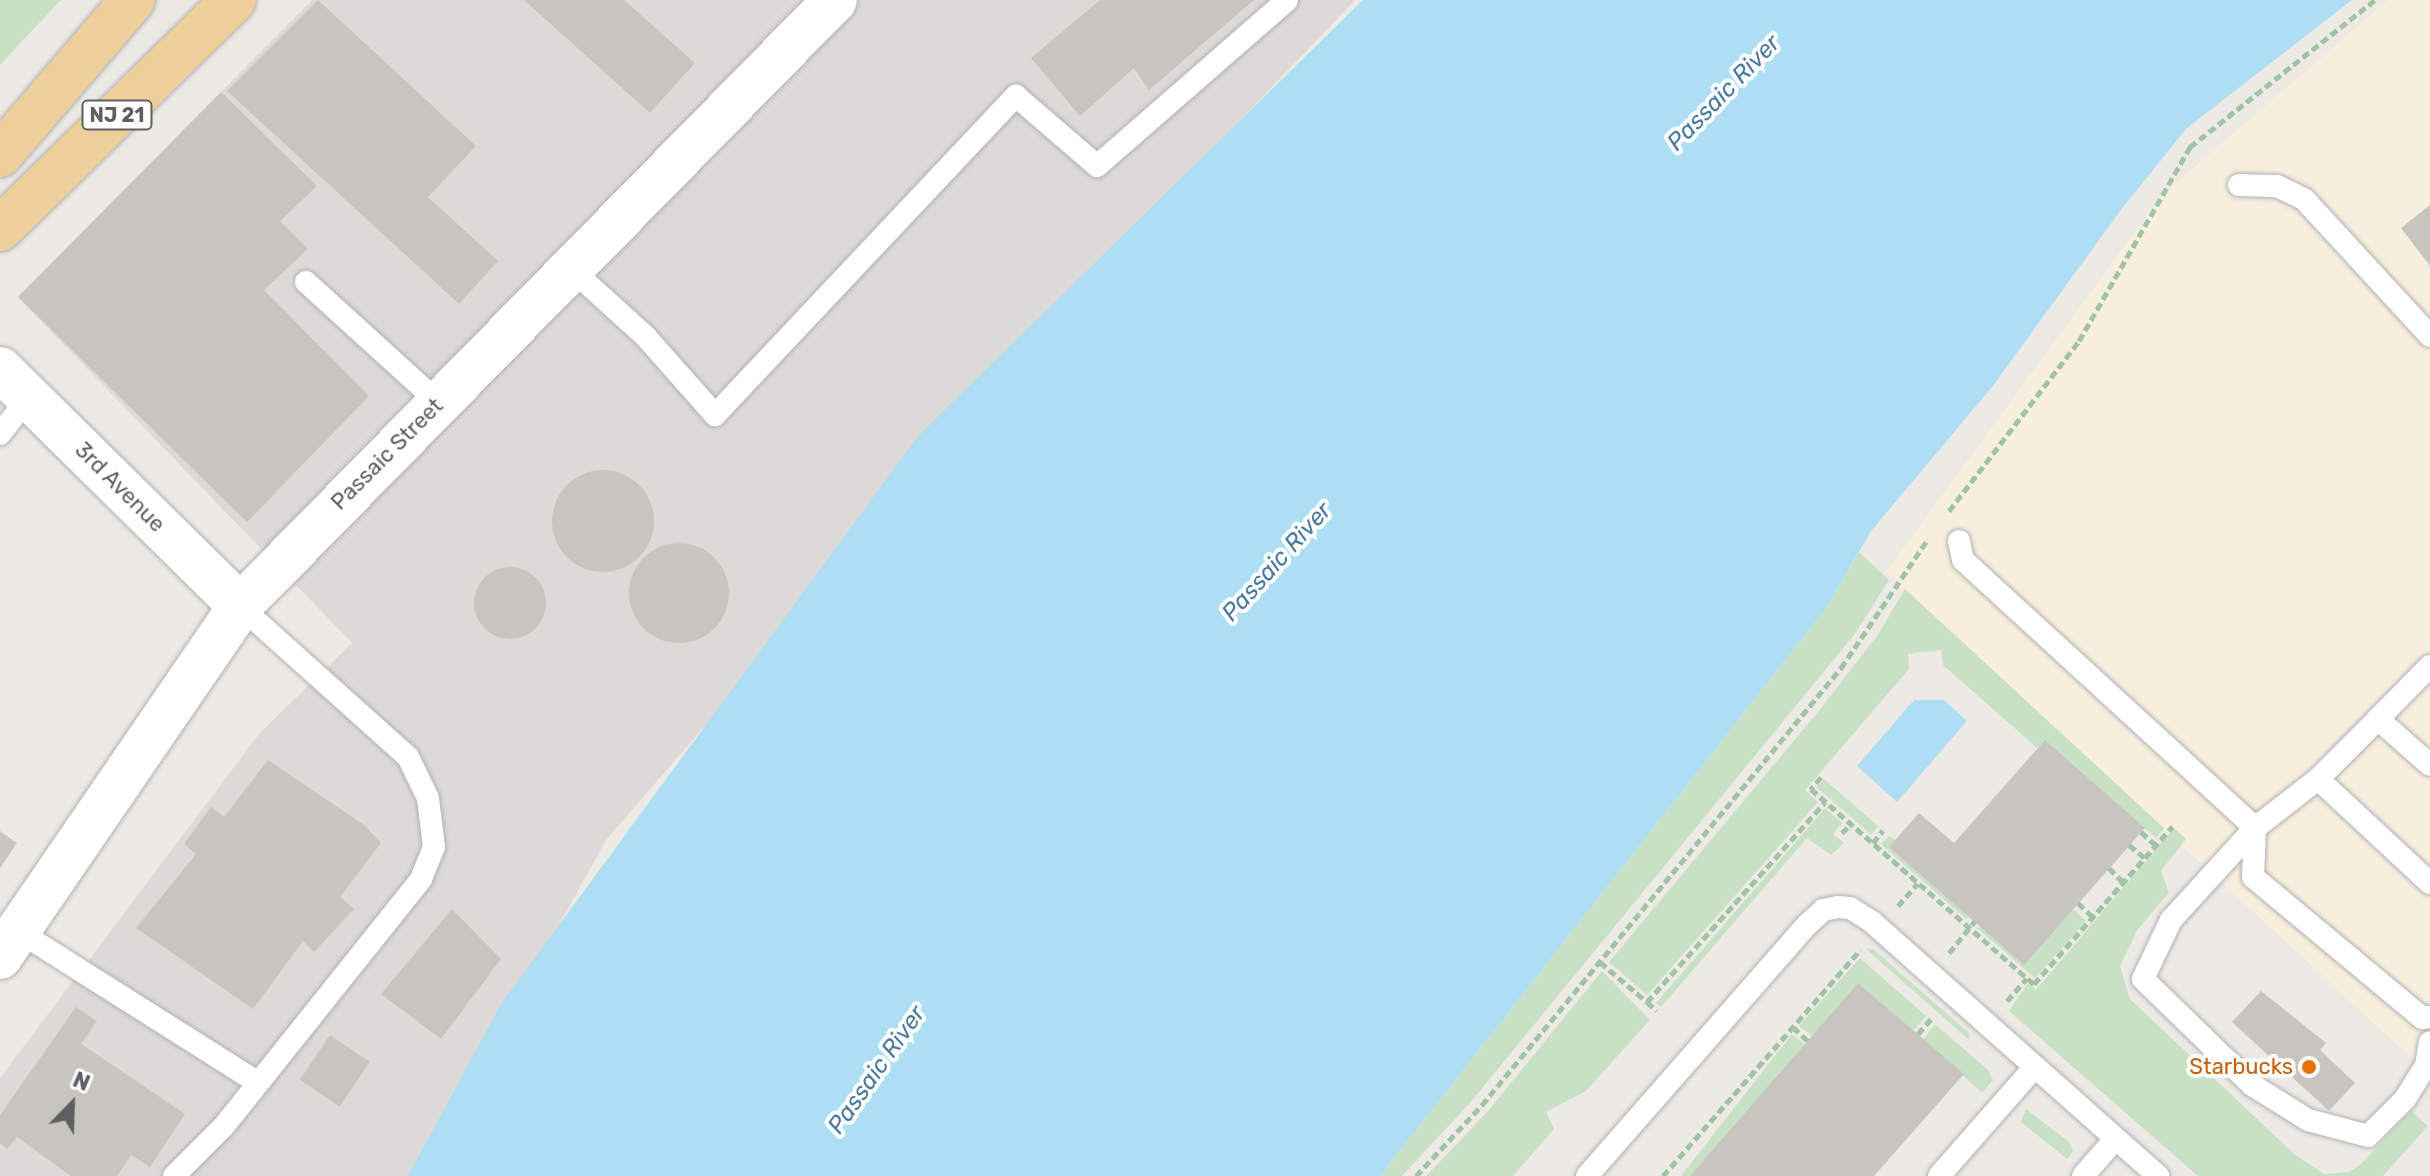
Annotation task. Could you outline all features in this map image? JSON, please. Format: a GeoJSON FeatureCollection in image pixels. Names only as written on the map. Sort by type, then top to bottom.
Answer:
{"type":"FeatureCollection","features":[{"type":"Feature","properties":{"kind":"highway","name":"NJ 21"},"geometry":{"type":"LineString","coordinates":[[0,155],[133,0]]}},
{"type":"Feature","properties":{"kind":"highway","name":"NJ 21"},"geometry":{"type":"LineString","coordinates":[[0,229],[234,0]]}},
{"type":"Feature","properties":{"kind":"street","name":"Passaic Street"},"geometry":{"type":"LineString","coordinates":[[9,944],[240,606],[835,0]]}},
{"type":"Feature","properties":{"kind":"street","name":"3rd Avenue"},"geometry":{"type":"LineString","coordinates":[[14,383],[240,606]]}},
{"type":"Feature","properties":{"kind":"lane"},"geometry":{"type":"LineString","coordinates":[[570,268],[653,344],[715,415],[1016,96],[1097,166],[1287,0]]}},
{"type":"Feature","properties":{"kind":"lane"},"geometry":{"type":"LineString","coordinates":[[2239,185],[2277,186],[2304,199],[2430,336]]}},
{"type":"Feature","properties":{"kind":"lane"},"geometry":{"type":"LineString","coordinates":[[306,282],[438,402]]}},
{"type":"Feature","properties":{"kind":"lane"},"geometry":{"type":"LineString","coordinates":[[0,434],[14,383]]}},
{"type":"Feature","properties":{"kind":"lane"},"geometry":{"type":"LineString","coordinates":[[1959,541],[1963,560],[2255,828],[2253,877],[2422,1018],[2430,1017]]}},
{"type":"Feature","properties":{"kind":"lane"},"geometry":{"type":"LineString","coordinates":[[174,1176],[258,1083],[421,879],[434,847],[428,798],[408,757],[240,606]]}},
{"type":"Feature","properties":{"kind":"lane"},"geometry":{"type":"LineString","coordinates":[[2430,666],[2318,779],[2255,828],[2171,920],[2143,979],[2252,1085],[2308,1120],[2368,1136],[2405,1099],[2426,1066],[2430,1042]]}},
{"type":"Feature","properties":{"kind":"lane"},"geometry":{"type":"LineString","coordinates":[[2378,719],[2430,765]]}},
{"type":"Feature","properties":{"kind":"lane"},"geometry":{"type":"LineString","coordinates":[[2318,779],[2430,883]]}},
{"type":"Feature","properties":{"kind":"lane"},"geometry":{"type":"LineString","coordinates":[[1587,1176],[1823,910],[1850,908],[1879,928],[2158,1176]]}},
{"type":"Feature","properties":{"kind":"lane"},"geometry":{"type":"LineString","coordinates":[[9,944],[258,1083]]}},
{"type":"Feature","properties":{"kind":"lane"},"geometry":{"type":"LineString","coordinates":[[1939,1176],[2034,1068]]}},
{"type":"Feature","properties":{"kind":"lane"},"geometry":{"type":"LineString","coordinates":[[2083,1176],[2115,1139]]}},
{"type":"Feature","properties":{"kind":"path"},"geometry":{"type":"LineString","coordinates":[[1944,518],[2079,341],[2190,147],[2375,0]]}},
{"type":"Feature","properties":{"kind":"path"},"geometry":{"type":"LineString","coordinates":[[1416,1176],[1600,962],[1841,668],[1934,530]]}},
{"type":"Feature","properties":{"kind":"path"},"geometry":{"type":"LineString","coordinates":[[1821,777],[1811,789],[2034,984],[2173,826]]}},
{"type":"Feature","properties":{"kind":"path"},"geometry":{"type":"LineString","coordinates":[[1647,1002],[1825,802]]}},
{"type":"Feature","properties":{"kind":"path"},"geometry":{"type":"LineString","coordinates":[[1842,833],[1851,824]]}},
{"type":"Feature","properties":{"kind":"path"},"geometry":{"type":"LineString","coordinates":[[1873,843],[1883,830]]}},
{"type":"Feature","properties":{"kind":"path"},"geometry":{"type":"LineString","coordinates":[[2141,832],[2157,846]]}},
{"type":"Feature","properties":{"kind":"path"},"geometry":{"type":"LineString","coordinates":[[2129,845],[2145,858]]}},
{"type":"Feature","properties":{"kind":"path"},"geometry":{"type":"LineString","coordinates":[[2109,868],[2123,882]]}},
{"type":"Feature","properties":{"kind":"path"},"geometry":{"type":"LineString","coordinates":[[1663,1176],[1918,883]]}},
{"type":"Feature","properties":{"kind":"path"},"geometry":{"type":"LineString","coordinates":[[2078,903],[2093,917]]}},
{"type":"Feature","properties":{"kind":"path"},"geometry":{"type":"LineString","coordinates":[[1948,953],[1975,921]]}},
{"type":"Feature","properties":{"kind":"path"},"geometry":{"type":"LineString","coordinates":[[1600,962],[1657,1011]]}},
{"type":"Feature","properties":{"kind":"path"},"geometry":{"type":"LineString","coordinates":[[1918,1034],[1933,1016]]}},
{"type":"Feature","properties":{"kind":"path"},"geometry":{"type":"LineString","coordinates":[[1793,1027],[1808,1041]]}},
{"type":"Feature","properties":{"kind":"shaded area"},"geometry":{"type":"Polygon","coordinates":[[[312,0],[1355,0],[1121,245],[606,840],[420,1176],[0,1176],[0,1078],[259,734],[352,643],[18,297],[312,0]]]}},
{"type":"Feature","properties":{"kind":"shaded area"},"geometry":{"type":"Polygon","coordinates":[[[2388,0],[2430,0],[2430,1075],[1886,572],[2162,195],[2388,0]]]}},
{"type":"Feature","properties":{"kind":"green space"},"geometry":{"type":"Polygon","coordinates":[[[0,0],[61,0],[0,65],[0,0]]]}},
{"type":"Feature","properties":{"kind":"green space"},"geometry":{"type":"Polygon","coordinates":[[[1859,552],[1889,580],[1854,635],[1469,1104],[1402,1176],[1380,1176],[1826,608],[1859,552]]]}},
{"type":"Feature","properties":{"kind":"green space"},"geometry":{"type":"Polygon","coordinates":[[[1905,589],[2164,828],[2156,838],[2045,741],[2037,748],[1943,665],[1941,650],[1908,654],[1909,669],[1805,790],[1818,802],[1647,995],[1609,962],[1822,707],[1879,633],[1905,589]]]}},
{"type":"Feature","properties":{"kind":"green space"},"geometry":{"type":"Polygon","coordinates":[[[1824,779],[1878,826],[1871,835],[1817,787],[1824,779]]]}},
{"type":"Feature","properties":{"kind":"green space"},"geometry":{"type":"Polygon","coordinates":[[[1825,808],[1842,823],[1833,834],[1844,843],[1831,855],[1807,838],[1661,1007],[1656,1003],[1825,808]]]}},
{"type":"Feature","properties":{"kind":"green space"},"geometry":{"type":"Polygon","coordinates":[[[2174,828],[2186,839],[2161,871],[2169,893],[2138,929],[2120,966],[2130,999],[2294,1154],[2324,1174],[2349,1172],[2360,1165],[2411,1111],[2428,1126],[2383,1176],[2198,1176],[2009,1011],[2028,983],[2036,990],[2174,828]]]}},
{"type":"Feature","properties":{"kind":"green space"},"geometry":{"type":"Polygon","coordinates":[[[1889,836],[1895,840],[1890,846],[1969,916],[1966,919],[1881,844],[1889,836]]]}},
{"type":"Feature","properties":{"kind":"green space"},"geometry":{"type":"Polygon","coordinates":[[[2073,909],[2086,921],[2035,978],[1977,928],[2073,909]]]}},
{"type":"Feature","properties":{"kind":"green space"},"geometry":{"type":"Polygon","coordinates":[[[1866,949],[1873,949],[1969,1033],[1969,1040],[1866,949]]]}},
{"type":"Feature","properties":{"kind":"green space"},"geometry":{"type":"Polygon","coordinates":[[[1860,958],[1926,1016],[1913,1031],[1858,983],[1812,1036],[1799,1026],[1860,958]]]}},
{"type":"Feature","properties":{"kind":"green space"},"geometry":{"type":"Polygon","coordinates":[[[1602,971],[1650,1020],[1586,1091],[1546,1112],[1554,1129],[1513,1176],[1426,1176],[1489,1110],[1602,971]]]}},
{"type":"Feature","properties":{"kind":"green space"},"geometry":{"type":"Polygon","coordinates":[[[1935,1024],[1988,1070],[1993,1080],[1982,1093],[1923,1039],[1935,1024]]]}},
{"type":"Feature","properties":{"kind":"green space"},"geometry":{"type":"Polygon","coordinates":[[[1792,1034],[1805,1044],[1701,1176],[1681,1176],[1792,1034]]]}},
{"type":"Feature","properties":{"kind":"green space"},"geometry":{"type":"Polygon","coordinates":[[[2026,1109],[2069,1142],[2073,1151],[2067,1159],[2021,1122],[2026,1109]]]}},
{"type":"Feature","properties":{"kind":"water","name":"Passaic River"},"geometry":{"type":"Polygon","coordinates":[[[1363,0],[2352,0],[2187,128],[2123,207],[1992,387],[1871,531],[1826,608],[1380,1176],[408,1176],[501,1004],[918,436],[1363,0]]]}},
{"type":"Feature","properties":{"kind":"water"},"geometry":{"type":"Polygon","coordinates":[[[1914,700],[1944,700],[1967,721],[1897,802],[1857,766],[1914,700]]]}},
{"type":"Feature","properties":{"kind":"building"},"geometry":{"type":"Polygon","coordinates":[[[318,0],[476,146],[428,197],[498,261],[459,304],[227,91],[318,0]]]}},
{"type":"Feature","properties":{"kind":"building"},"geometry":{"type":"Polygon","coordinates":[[[524,0],[624,0],[695,63],[650,113],[524,0]]]}},
{"type":"Feature","properties":{"kind":"building"},"geometry":{"type":"Polygon","coordinates":[[[1100,0],[1254,0],[1149,90],[1134,68],[1080,116],[1031,58],[1100,0]]]}},
{"type":"Feature","properties":{"kind":"building"},"geometry":{"type":"Polygon","coordinates":[[[221,92],[317,186],[280,221],[308,249],[264,290],[369,396],[247,522],[18,297],[221,92]]]}},
{"type":"Feature","properties":{"kind":"building"},"geometry":{"type":"Polygon","coordinates":[[[2430,205],[2430,266],[2401,228],[2430,205]]]}},
{"type":"Feature","properties":{"kind":"building"},"geometry":{"type":"Polygon","coordinates":[[[603,470],[632,478],[646,492],[654,521],[646,550],[632,564],[603,572],[574,564],[560,550],[552,521],[560,492],[574,478],[603,470]]]}},
{"type":"Feature","properties":{"kind":"building"},"geometry":{"type":"Polygon","coordinates":[[[679,543],[698,547],[714,558],[725,574],[729,593],[725,612],[714,628],[698,639],[679,643],[660,639],[644,628],[633,612],[629,593],[633,574],[644,558],[660,547],[679,543]]]}},
{"type":"Feature","properties":{"kind":"building"},"geometry":{"type":"Polygon","coordinates":[[[517,567],[536,577],[544,589],[544,617],[536,629],[524,637],[503,639],[484,629],[476,617],[474,596],[484,577],[496,569],[517,567]]]}},
{"type":"Feature","properties":{"kind":"building"},"geometry":{"type":"Polygon","coordinates":[[[2045,740],[2145,828],[2024,965],[1889,847],[1919,813],[1954,843],[2045,740]]]}},
{"type":"Feature","properties":{"kind":"building"},"geometry":{"type":"Polygon","coordinates":[[[268,760],[364,825],[381,843],[340,897],[354,909],[314,952],[303,941],[253,1009],[136,928],[196,854],[184,844],[211,807],[224,817],[268,760]]]}},
{"type":"Feature","properties":{"kind":"building"},"geometry":{"type":"Polygon","coordinates":[[[0,831],[17,843],[0,868],[0,831]]]}},
{"type":"Feature","properties":{"kind":"building"},"geometry":{"type":"Polygon","coordinates":[[[452,909],[501,959],[441,1039],[381,994],[452,909]]]}},
{"type":"Feature","properties":{"kind":"building"},"geometry":{"type":"Polygon","coordinates":[[[1858,983],[1964,1074],[1874,1176],[1690,1176],[1858,983]]]}},
{"type":"Feature","properties":{"kind":"building","name":"Starbucks"},"geometry":{"type":"Polygon","coordinates":[[[2261,991],[2326,1043],[2320,1050],[2355,1083],[2329,1111],[2232,1022],[2261,991]]]}},
{"type":"Feature","properties":{"kind":"building"},"geometry":{"type":"Polygon","coordinates":[[[76,1007],[97,1021],[81,1044],[185,1114],[150,1167],[131,1155],[117,1176],[71,1176],[17,1137],[7,1149],[0,1143],[0,1115],[76,1007]]]}},
{"type":"Feature","properties":{"kind":"building"},"geometry":{"type":"Polygon","coordinates":[[[330,1035],[370,1062],[340,1107],[300,1080],[330,1035]]]}},
{"type":"Feature","properties":{"kind":"place","name":"Starbucks"},"geometry":{"type":"Point","coordinates":[2309,1067]}}]}
